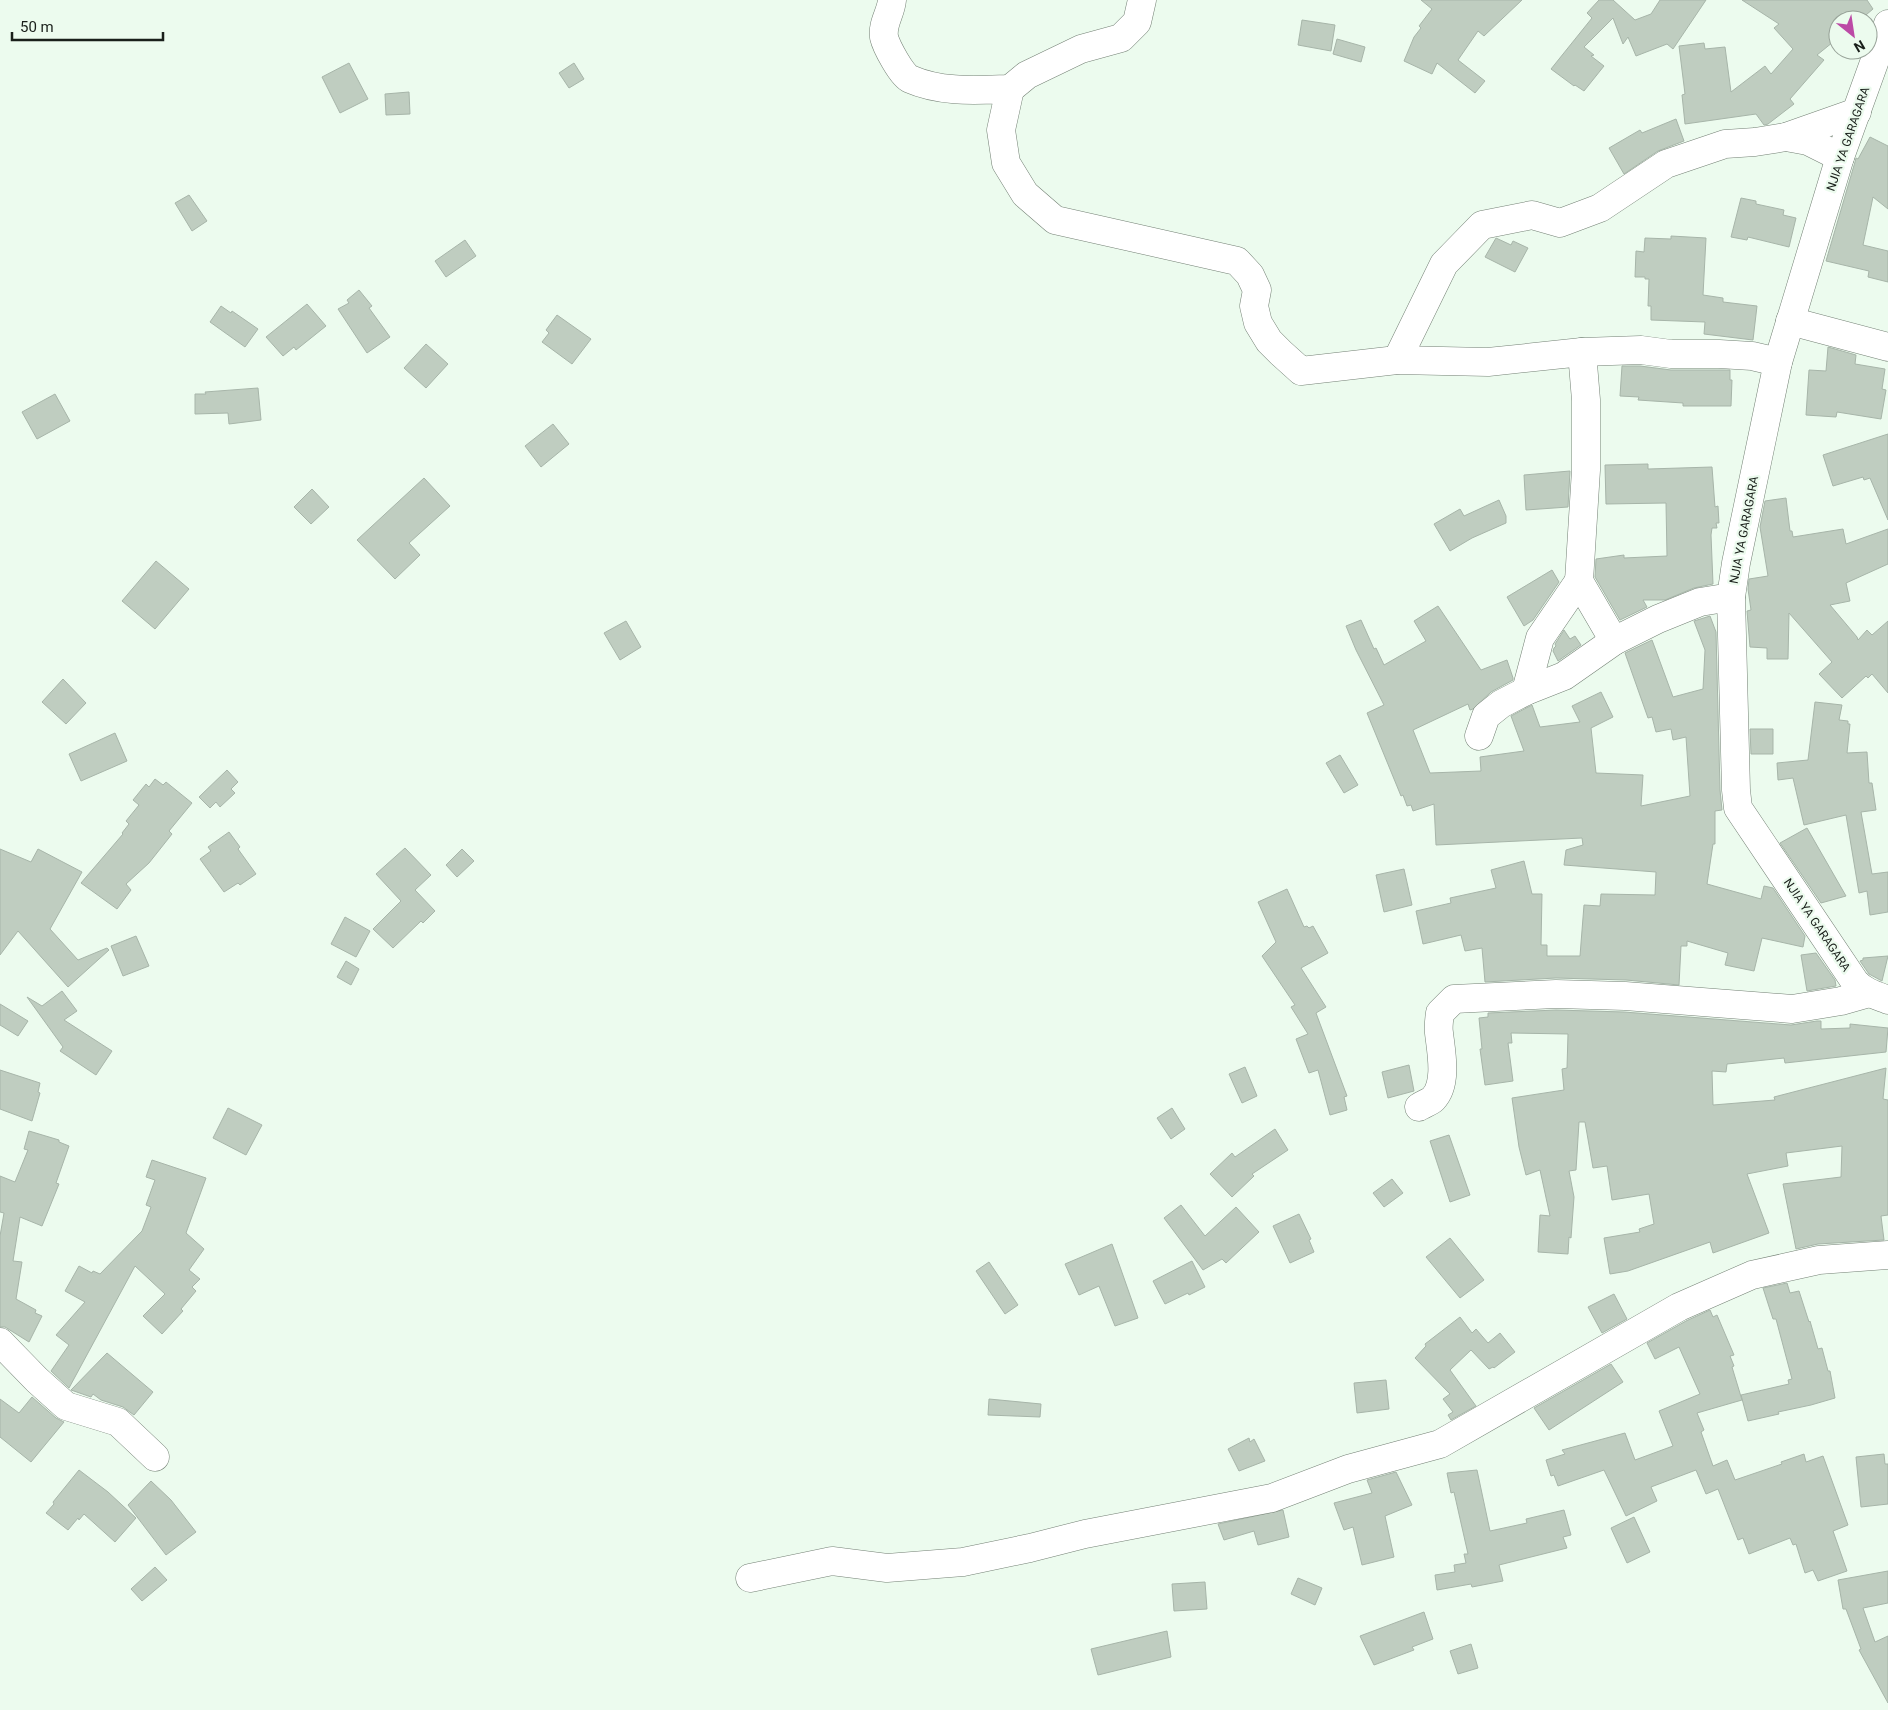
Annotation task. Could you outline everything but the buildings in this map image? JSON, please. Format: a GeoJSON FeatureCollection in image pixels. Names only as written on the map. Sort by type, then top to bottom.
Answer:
{"type":"FeatureCollection","features":[{"type":"Feature","properties":{"kind":"street"},"geometry":{"type":"LineString","coordinates":[[892,0],[892,7],[885,21],[884,37],[894,58],[908,79],[952,90],[1010,89]]}},
{"type":"Feature","properties":{"kind":"street"},"geometry":{"type":"LineString","coordinates":[[1142,0],[1137,22],[1121,38],[1081,49],[1027,75],[1010,89],[1001,130],[1006,163],[1026,194],[1055,220],[1237,262],[1250,275],[1257,290],[1254,306],[1258,323],[1269,341],[1301,371],[1397,360],[1488,362],[1582,352],[1641,350],[1671,354],[1752,356],[1778,362]]}},
{"type":"Feature","properties":{"kind":"street","name":"NJIA YA GARAGARA"},"geometry":{"type":"LineString","coordinates":[[1879,996],[1861,988],[1855,982],[1738,808],[1731,597],[1737,558],[1778,362],[1840,157],[1888,24]]}},
{"type":"Feature","properties":{"kind":"street"},"geometry":{"type":"LineString","coordinates":[[1397,360],[1444,264],[1482,225],[1532,215],[1560,223],[1600,208],[1666,164],[1725,144],[1786,137],[1857,112]]}},
{"type":"Feature","properties":{"kind":"street"},"geometry":{"type":"LineString","coordinates":[[1786,137],[1808,141],[1840,157]]}},
{"type":"Feature","properties":{"kind":"street"},"geometry":{"type":"LineString","coordinates":[[1790,321],[1888,347]]}},
{"type":"Feature","properties":{"kind":"street"},"geometry":{"type":"LineString","coordinates":[[1526,691],[1540,638],[1578,581],[1586,470],[1586,400],[1582,352]]}},
{"type":"Feature","properties":{"kind":"street"},"geometry":{"type":"LineString","coordinates":[[1578,581],[1614,641]]}},
{"type":"Feature","properties":{"kind":"street"},"geometry":{"type":"LineString","coordinates":[[1478,736],[1486,716],[1502,704],[1526,691],[1564,676],[1614,641],[1658,619],[1700,602],[1731,597]]}},
{"type":"Feature","properties":{"kind":"street"},"geometry":{"type":"LineString","coordinates":[[1419,1107],[1433,1099],[1439,1089],[1442,1068],[1442,1049],[1439,1032],[1440,1013],[1454,999],[1556,994],[1625,996],[1792,1009],[1879,996]]}},
{"type":"Feature","properties":{"kind":"street"},"geometry":{"type":"LineString","coordinates":[[750,1578],[832,1562],[887,1568],[963,1562],[1085,1534],[1272,1498],[1348,1469],[1440,1444],[1679,1307],[1752,1275],[1819,1260],[1888,1255]]}},
{"type":"Feature","properties":{"kind":"street"},"geometry":{"type":"LineString","coordinates":[[0,1342],[37,1380],[66,1406],[118,1422],[155,1457]]}}]}
